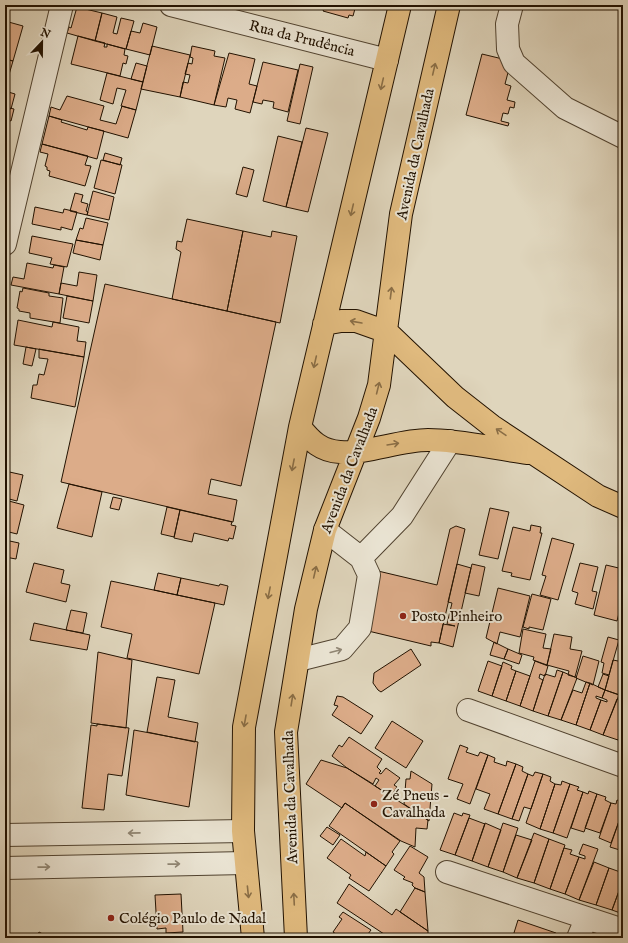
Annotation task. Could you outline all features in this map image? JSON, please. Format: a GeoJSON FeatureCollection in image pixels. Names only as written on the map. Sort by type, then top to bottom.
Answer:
{"type":"FeatureCollection","features":[{"type":"Feature","properties":{"kind":"main road"},"geometry":{"type":"LineString","coordinates":[[253,938],[243,831],[244,727],[300,427],[400,5]]}},
{"type":"Feature","properties":{"kind":"main road","name":"Avenida da Cavalhada"},"geometry":{"type":"LineString","coordinates":[[296,938],[286,732],[306,609],[325,530],[355,450],[370,418],[379,386],[401,214],[448,5]]}},
{"type":"Feature","properties":{"kind":"main road"},"geometry":{"type":"LineString","coordinates":[[324,324],[356,320],[387,332],[455,397],[492,426],[598,496],[623,507]]}},
{"type":"Feature","properties":{"kind":"main road"},"geometry":{"type":"LineString","coordinates":[[300,427],[310,440],[322,448],[340,452],[427,440],[450,441],[491,449],[534,454]]}},
{"type":"Feature","properties":{"kind":"street"},"geometry":{"type":"LineString","coordinates":[[5,244],[62,5]]}},
{"type":"Feature","properties":{"kind":"street","name":"Rua da Prudência"},"geometry":{"type":"LineString","coordinates":[[171,5],[387,60]]}},
{"type":"Feature","properties":{"kind":"street"},"geometry":{"type":"LineString","coordinates":[[512,5],[507,24],[508,49],[514,63],[565,108],[623,137]]}},
{"type":"Feature","properties":{"kind":"street"},"geometry":{"type":"LineString","coordinates":[[361,558],[402,516],[450,441]]}},
{"type":"Feature","properties":{"kind":"street"},"geometry":{"type":"LineString","coordinates":[[298,660],[342,649],[360,628],[369,575],[361,558],[325,530]]}},
{"type":"Feature","properties":{"kind":"street"},"geometry":{"type":"LineString","coordinates":[[468,710],[623,766]]}},
{"type":"Feature","properties":{"kind":"street"},"geometry":{"type":"LineString","coordinates":[[5,835],[243,831]]}},
{"type":"Feature","properties":{"kind":"street"},"geometry":{"type":"LineString","coordinates":[[5,868],[245,863]]}},
{"type":"Feature","properties":{"kind":"street"},"geometry":{"type":"LineString","coordinates":[[447,872],[582,928],[623,930]]}},
{"type":"Feature","properties":{"kind":"building"},"geometry":{"type":"Polygon","coordinates":[[[308,5],[356,5],[353,16],[349,15],[348,18],[308,5]]]}},
{"type":"Feature","properties":{"kind":"building"},"geometry":{"type":"Polygon","coordinates":[[[77,7],[102,13],[95,41],[67,33],[69,27],[71,28],[77,7]]]}},
{"type":"Feature","properties":{"kind":"building"},"geometry":{"type":"Polygon","coordinates":[[[102,13],[117,17],[113,33],[117,34],[121,18],[134,21],[126,49],[95,41],[102,13]]]}},
{"type":"Feature","properties":{"kind":"building"},"geometry":{"type":"Polygon","coordinates":[[[5,21],[23,26],[13,61],[5,59],[5,21]]]}},
{"type":"Feature","properties":{"kind":"building"},"geometry":{"type":"Polygon","coordinates":[[[143,23],[157,27],[150,55],[126,49],[131,31],[140,33],[143,23]]]}},
{"type":"Feature","properties":{"kind":"building"},"geometry":{"type":"Polygon","coordinates":[[[78,36],[105,43],[104,47],[107,47],[107,44],[125,49],[124,55],[128,56],[126,64],[123,63],[120,76],[71,64],[78,36]]]}},
{"type":"Feature","properties":{"kind":"building"},"geometry":{"type":"Polygon","coordinates":[[[152,46],[190,55],[180,97],[141,89],[152,46]]]}},
{"type":"Feature","properties":{"kind":"building"},"geometry":{"type":"Polygon","coordinates":[[[192,46],[215,51],[214,56],[225,58],[214,105],[180,97],[183,82],[188,83],[190,75],[185,74],[188,63],[192,64],[193,58],[190,57],[192,46]]]}},
{"type":"Feature","properties":{"kind":"building"},"geometry":{"type":"Polygon","coordinates":[[[229,53],[255,59],[249,84],[257,86],[250,113],[235,109],[237,100],[228,98],[226,107],[214,105],[229,53]]]}},
{"type":"Feature","properties":{"kind":"building"},"geometry":{"type":"Polygon","coordinates":[[[482,54],[511,61],[505,84],[511,86],[507,100],[515,102],[514,108],[510,107],[508,114],[503,113],[501,121],[509,123],[508,126],[466,115],[482,54]]]}},
{"type":"Feature","properties":{"kind":"building"},"geometry":{"type":"Polygon","coordinates":[[[5,59],[13,61],[8,78],[5,77],[5,59]]]}},
{"type":"Feature","properties":{"kind":"building"},"geometry":{"type":"Polygon","coordinates":[[[263,62],[298,70],[288,112],[273,108],[274,102],[263,100],[262,104],[253,102],[263,62]]]}},
{"type":"Feature","properties":{"kind":"building"},"geometry":{"type":"Polygon","coordinates":[[[136,63],[147,66],[143,82],[131,79],[136,63]]]}},
{"type":"Feature","properties":{"kind":"building"},"geometry":{"type":"Polygon","coordinates":[[[300,64],[313,67],[300,124],[287,121],[300,64]]]}},
{"type":"Feature","properties":{"kind":"building"},"geometry":{"type":"Polygon","coordinates":[[[107,73],[143,82],[136,110],[121,106],[126,90],[117,88],[113,104],[100,100],[107,73]]]}},
{"type":"Feature","properties":{"kind":"building"},"geometry":{"type":"Polygon","coordinates":[[[5,91],[15,94],[11,109],[5,107],[5,91]]]}},
{"type":"Feature","properties":{"kind":"building"},"geometry":{"type":"Polygon","coordinates":[[[67,96],[104,106],[100,120],[116,124],[122,106],[136,110],[128,138],[49,116],[51,107],[60,110],[67,96]]]}},
{"type":"Feature","properties":{"kind":"building"},"geometry":{"type":"Polygon","coordinates":[[[5,107],[14,109],[11,121],[5,119],[5,107]]]}},
{"type":"Feature","properties":{"kind":"building"},"geometry":{"type":"Polygon","coordinates":[[[49,116],[62,120],[61,122],[87,130],[88,127],[104,131],[97,159],[42,144],[49,116]]]}},
{"type":"Feature","properties":{"kind":"building"},"geometry":{"type":"Polygon","coordinates":[[[306,128],[328,133],[308,212],[286,207],[306,128]]]}},
{"type":"Feature","properties":{"kind":"building"},"geometry":{"type":"Polygon","coordinates":[[[278,136],[302,142],[286,207],[263,201],[278,136]]]}},
{"type":"Feature","properties":{"kind":"building"},"geometry":{"type":"Polygon","coordinates":[[[42,144],[88,156],[85,165],[91,166],[85,186],[49,176],[50,171],[47,170],[47,167],[45,166],[48,154],[40,152],[42,144]]]}},
{"type":"Feature","properties":{"kind":"building"},"geometry":{"type":"Polygon","coordinates":[[[105,153],[122,158],[120,165],[103,160],[105,153]]]}},
{"type":"Feature","properties":{"kind":"building"},"geometry":{"type":"Polygon","coordinates":[[[101,160],[122,165],[115,194],[94,188],[101,160]]]}},
{"type":"Feature","properties":{"kind":"building"},"geometry":{"type":"Polygon","coordinates":[[[243,167],[254,170],[247,197],[236,194],[243,167]]]}},
{"type":"Feature","properties":{"kind":"building"},"geometry":{"type":"Polygon","coordinates":[[[93,191],[114,197],[109,220],[87,215],[93,191]]]}},
{"type":"Feature","properties":{"kind":"building"},"geometry":{"type":"Polygon","coordinates":[[[75,193],[83,195],[81,202],[88,204],[86,211],[88,212],[87,215],[70,211],[75,193]]]}},
{"type":"Feature","properties":{"kind":"building"},"geometry":{"type":"Polygon","coordinates":[[[35,207],[63,213],[64,209],[77,212],[72,230],[61,227],[61,230],[32,224],[35,207]]]}},
{"type":"Feature","properties":{"kind":"building"},"geometry":{"type":"Polygon","coordinates":[[[86,218],[108,223],[103,245],[76,240],[80,228],[83,229],[86,218]]]}},
{"type":"Feature","properties":{"kind":"building"},"geometry":{"type":"Polygon","coordinates":[[[187,219],[243,231],[227,311],[172,299],[181,252],[176,249],[177,241],[182,242],[187,219]]]}},
{"type":"Feature","properties":{"kind":"building"},"geometry":{"type":"Polygon","coordinates":[[[243,231],[271,237],[272,231],[297,236],[280,323],[227,311],[243,231]]]}},
{"type":"Feature","properties":{"kind":"building"},"geometry":{"type":"Polygon","coordinates":[[[32,236],[73,244],[67,267],[50,264],[52,258],[29,253],[32,236]]]}},
{"type":"Feature","properties":{"kind":"building"},"geometry":{"type":"Polygon","coordinates":[[[76,240],[103,245],[100,260],[73,253],[76,240]]]}},
{"type":"Feature","properties":{"kind":"building"},"geometry":{"type":"Polygon","coordinates":[[[27,263],[53,268],[54,265],[64,267],[59,294],[11,285],[13,277],[24,279],[27,263]]]}},
{"type":"Feature","properties":{"kind":"building"},"geometry":{"type":"Polygon","coordinates":[[[79,272],[97,275],[93,301],[59,294],[61,283],[77,286],[79,272]]]}},
{"type":"Feature","properties":{"kind":"building"},"geometry":{"type":"Polygon","coordinates":[[[105,284],[276,322],[241,486],[211,479],[208,494],[237,500],[233,522],[61,482],[105,284]]]}},
{"type":"Feature","properties":{"kind":"building"},"geometry":{"type":"Polygon","coordinates":[[[23,288],[49,293],[49,296],[63,298],[60,323],[30,318],[30,313],[19,311],[17,308],[20,291],[22,292],[23,288]]]}},
{"type":"Feature","properties":{"kind":"building"},"geometry":{"type":"Polygon","coordinates":[[[67,296],[93,301],[89,323],[63,318],[67,296]]]}},
{"type":"Feature","properties":{"kind":"building"},"geometry":{"type":"Polygon","coordinates":[[[18,320],[52,327],[53,322],[79,327],[77,341],[86,342],[84,357],[14,345],[18,320]]]}},
{"type":"Feature","properties":{"kind":"building"},"geometry":{"type":"Polygon","coordinates":[[[26,347],[36,349],[32,366],[23,364],[26,347]]]}},
{"type":"Feature","properties":{"kind":"building"},"geometry":{"type":"Polygon","coordinates":[[[39,349],[84,357],[75,407],[31,398],[33,385],[37,385],[39,374],[44,375],[48,359],[39,358],[39,349]]]}},
{"type":"Feature","properties":{"kind":"building"},"geometry":{"type":"Polygon","coordinates":[[[5,471],[23,475],[17,501],[5,498],[5,471]]]}},
{"type":"Feature","properties":{"kind":"building"},"geometry":{"type":"Polygon","coordinates":[[[69,484],[102,492],[92,537],[57,528],[69,484]]]}},
{"type":"Feature","properties":{"kind":"building"},"geometry":{"type":"Polygon","coordinates":[[[113,497],[122,499],[119,510],[110,508],[113,497]]]}},
{"type":"Feature","properties":{"kind":"building"},"geometry":{"type":"Polygon","coordinates":[[[5,500],[24,505],[17,534],[5,531],[5,500]]]}},
{"type":"Feature","properties":{"kind":"building"},"geometry":{"type":"Polygon","coordinates":[[[167,507],[180,510],[174,537],[161,534],[167,507]]]}},
{"type":"Feature","properties":{"kind":"building"},"geometry":{"type":"Polygon","coordinates":[[[490,508],[509,512],[498,559],[479,555],[490,508]]]}},
{"type":"Feature","properties":{"kind":"building"},"geometry":{"type":"Polygon","coordinates":[[[180,510],[232,522],[231,525],[236,526],[233,539],[229,538],[228,541],[194,533],[192,542],[174,538],[180,510]]]}},
{"type":"Feature","properties":{"kind":"building"},"geometry":{"type":"Polygon","coordinates":[[[531,525],[541,527],[540,533],[542,533],[530,580],[511,576],[512,573],[502,571],[513,527],[530,531],[531,525]]]}},
{"type":"Feature","properties":{"kind":"building"},"geometry":{"type":"Polygon","coordinates":[[[456,526],[465,529],[439,643],[431,642],[431,646],[364,630],[378,571],[437,585],[450,529],[456,526]]]}},
{"type":"Feature","properties":{"kind":"building"},"geometry":{"type":"Polygon","coordinates":[[[552,538],[574,544],[558,600],[540,595],[546,576],[542,575],[552,538]]]}},
{"type":"Feature","properties":{"kind":"building"},"geometry":{"type":"Polygon","coordinates":[[[5,540],[19,543],[16,559],[5,557],[5,540]]]}},
{"type":"Feature","properties":{"kind":"building"},"geometry":{"type":"Polygon","coordinates":[[[34,563],[64,570],[61,583],[70,585],[66,602],[26,592],[34,563]]]}},
{"type":"Feature","properties":{"kind":"building"},"geometry":{"type":"Polygon","coordinates":[[[580,563],[598,567],[592,591],[597,592],[593,609],[575,604],[578,593],[572,591],[580,563]]]}},
{"type":"Feature","properties":{"kind":"building"},"geometry":{"type":"Polygon","coordinates":[[[457,564],[471,568],[453,647],[439,643],[443,624],[455,626],[447,624],[452,603],[448,602],[457,564]]]}},
{"type":"Feature","properties":{"kind":"building"},"geometry":{"type":"Polygon","coordinates":[[[472,564],[485,567],[479,596],[465,593],[472,564]]]}},
{"type":"Feature","properties":{"kind":"building"},"geometry":{"type":"Polygon","coordinates":[[[606,565],[623,569],[623,597],[617,621],[594,615],[606,565]]]}},
{"type":"Feature","properties":{"kind":"building"},"geometry":{"type":"Polygon","coordinates":[[[158,573],[181,578],[177,595],[154,590],[158,573]]]}},
{"type":"Feature","properties":{"kind":"building"},"geometry":{"type":"Polygon","coordinates":[[[181,578],[219,586],[220,584],[228,586],[224,605],[177,595],[181,578]]]}},
{"type":"Feature","properties":{"kind":"building"},"geometry":{"type":"Polygon","coordinates":[[[111,581],[215,603],[199,674],[127,658],[132,634],[101,627],[111,581]]]}},
{"type":"Feature","properties":{"kind":"building"},"geometry":{"type":"Polygon","coordinates":[[[498,588],[530,596],[520,637],[500,632],[497,644],[486,638],[498,588]]]}},
{"type":"Feature","properties":{"kind":"building"},"geometry":{"type":"Polygon","coordinates":[[[532,594],[551,599],[543,630],[523,627],[532,594]]]}},
{"type":"Feature","properties":{"kind":"building"},"geometry":{"type":"Polygon","coordinates":[[[71,610],[87,613],[83,633],[66,630],[71,610]]]}},
{"type":"Feature","properties":{"kind":"building"},"geometry":{"type":"Polygon","coordinates":[[[34,623],[90,635],[87,650],[30,640],[34,623]]]}},
{"type":"Feature","properties":{"kind":"building"},"geometry":{"type":"Polygon","coordinates":[[[523,629],[546,634],[543,648],[551,649],[547,665],[533,660],[534,657],[519,653],[523,629]]]}},
{"type":"Feature","properties":{"kind":"building"},"geometry":{"type":"Polygon","coordinates":[[[554,634],[572,637],[570,649],[582,651],[575,677],[568,675],[569,671],[547,665],[554,634]]]}},
{"type":"Feature","properties":{"kind":"building"},"geometry":{"type":"Polygon","coordinates":[[[608,637],[619,640],[609,675],[602,673],[604,663],[601,662],[608,637]]]}},
{"type":"Feature","properties":{"kind":"building"},"geometry":{"type":"Polygon","coordinates":[[[494,642],[508,649],[504,659],[490,655],[494,642]]]}},
{"type":"Feature","properties":{"kind":"building"},"geometry":{"type":"Polygon","coordinates":[[[411,649],[421,665],[381,692],[378,690],[373,683],[374,673],[411,649]]]}},
{"type":"Feature","properties":{"kind":"building"},"geometry":{"type":"Polygon","coordinates":[[[508,649],[522,655],[519,664],[504,659],[508,649]]]}},
{"type":"Feature","properties":{"kind":"building"},"geometry":{"type":"Polygon","coordinates":[[[98,652],[132,660],[126,728],[91,723],[98,652]]]}},
{"type":"Feature","properties":{"kind":"building"},"geometry":{"type":"Polygon","coordinates":[[[583,656],[599,661],[593,685],[576,678],[583,656]]]}},
{"type":"Feature","properties":{"kind":"building"},"geometry":{"type":"Polygon","coordinates":[[[613,660],[623,662],[623,696],[605,690],[613,660]]]}},
{"type":"Feature","properties":{"kind":"building"},"geometry":{"type":"Polygon","coordinates":[[[488,661],[502,666],[492,696],[478,691],[488,661]]]}},
{"type":"Feature","properties":{"kind":"building"},"geometry":{"type":"Polygon","coordinates":[[[535,661],[548,666],[545,676],[540,674],[539,678],[543,680],[533,711],[520,706],[535,661]]]}},
{"type":"Feature","properties":{"kind":"building"},"geometry":{"type":"Polygon","coordinates":[[[503,662],[512,666],[511,669],[516,671],[506,701],[492,696],[503,662]]]}},
{"type":"Feature","properties":{"kind":"building"},"geometry":{"type":"Polygon","coordinates":[[[557,670],[563,672],[548,716],[533,711],[545,674],[555,677],[557,670]]]}},
{"type":"Feature","properties":{"kind":"building"},"geometry":{"type":"Polygon","coordinates":[[[516,671],[530,676],[520,706],[506,701],[516,671]]]}},
{"type":"Feature","properties":{"kind":"building"},"geometry":{"type":"Polygon","coordinates":[[[563,672],[577,678],[561,720],[548,716],[563,672]]]}},
{"type":"Feature","properties":{"kind":"building"},"geometry":{"type":"Polygon","coordinates":[[[603,674],[609,676],[605,690],[598,687],[603,674]]]}},
{"type":"Feature","properties":{"kind":"building"},"geometry":{"type":"Polygon","coordinates":[[[157,677],[175,680],[168,717],[198,723],[195,742],[147,732],[157,677]]]}},
{"type":"Feature","properties":{"kind":"building"},"geometry":{"type":"Polygon","coordinates":[[[586,682],[590,683],[576,725],[561,720],[573,690],[582,693],[586,682]]]}},
{"type":"Feature","properties":{"kind":"building"},"geometry":{"type":"Polygon","coordinates":[[[590,683],[605,690],[602,698],[596,696],[596,698],[601,700],[590,730],[576,725],[590,683]]]}},
{"type":"Feature","properties":{"kind":"building"},"geometry":{"type":"Polygon","coordinates":[[[605,690],[619,695],[603,735],[590,730],[601,700],[607,702],[607,700],[602,698],[605,690]]]}},
{"type":"Feature","properties":{"kind":"building"},"geometry":{"type":"Polygon","coordinates":[[[337,696],[343,697],[373,716],[361,734],[332,715],[338,706],[334,705],[337,696]]]}},
{"type":"Feature","properties":{"kind":"building"},"geometry":{"type":"Polygon","coordinates":[[[617,699],[623,701],[623,726],[618,740],[603,735],[617,699]]]}},
{"type":"Feature","properties":{"kind":"building"},"geometry":{"type":"Polygon","coordinates":[[[392,721],[423,741],[406,768],[375,748],[392,721]]]}},
{"type":"Feature","properties":{"kind":"building"},"geometry":{"type":"Polygon","coordinates":[[[97,724],[129,728],[122,776],[108,774],[104,810],[82,808],[91,725],[97,726],[97,724]]]}},
{"type":"Feature","properties":{"kind":"building"},"geometry":{"type":"Polygon","coordinates":[[[623,726],[623,741],[618,740],[623,726]]]}},
{"type":"Feature","properties":{"kind":"building"},"geometry":{"type":"Polygon","coordinates":[[[134,730],[198,742],[189,807],[126,795],[134,730]]]}},
{"type":"Feature","properties":{"kind":"building"},"geometry":{"type":"Polygon","coordinates":[[[349,737],[382,759],[377,767],[381,771],[379,773],[381,774],[386,768],[400,778],[394,785],[397,787],[391,796],[375,786],[379,780],[376,778],[373,784],[347,768],[332,756],[339,745],[342,747],[349,737]]]}},
{"type":"Feature","properties":{"kind":"building"},"geometry":{"type":"Polygon","coordinates":[[[460,745],[468,748],[466,752],[478,756],[480,752],[488,755],[470,804],[457,799],[463,784],[448,779],[460,745]]]}},
{"type":"Feature","properties":{"kind":"building"},"geometry":{"type":"Polygon","coordinates":[[[488,755],[495,758],[494,762],[506,766],[507,761],[516,764],[498,814],[484,809],[490,794],[476,789],[488,755]]]}},
{"type":"Feature","properties":{"kind":"building","name":"Zé Pneus - Cavalhada"},"geometry":{"type":"Polygon","coordinates":[[[321,760],[347,768],[428,820],[427,829],[416,828],[415,847],[401,841],[345,803],[342,808],[306,784],[321,760]]]}},
{"type":"Feature","properties":{"kind":"building"},"geometry":{"type":"Polygon","coordinates":[[[516,764],[523,767],[522,771],[528,774],[512,819],[498,814],[516,764]]]}},
{"type":"Feature","properties":{"kind":"building"},"geometry":{"type":"Polygon","coordinates":[[[411,771],[432,784],[429,821],[404,804],[406,779],[410,779],[411,771]]]}},
{"type":"Feature","properties":{"kind":"building"},"geometry":{"type":"Polygon","coordinates":[[[535,772],[543,774],[531,809],[524,807],[519,821],[512,819],[528,774],[533,776],[535,772]]]}},
{"type":"Feature","properties":{"kind":"building"},"geometry":{"type":"Polygon","coordinates":[[[543,774],[551,777],[550,781],[555,784],[540,829],[526,823],[543,774]]]}},
{"type":"Feature","properties":{"kind":"building"},"geometry":{"type":"Polygon","coordinates":[[[562,781],[570,784],[553,833],[540,829],[555,784],[561,785],[562,781]]]}},
{"type":"Feature","properties":{"kind":"building"},"geometry":{"type":"Polygon","coordinates":[[[570,784],[579,787],[577,790],[583,792],[567,838],[553,833],[570,784]]]}},
{"type":"Feature","properties":{"kind":"building"},"geometry":{"type":"Polygon","coordinates":[[[589,791],[597,794],[584,832],[571,828],[583,792],[588,794],[589,791]]]}},
{"type":"Feature","properties":{"kind":"building"},"geometry":{"type":"Polygon","coordinates":[[[597,794],[606,797],[605,800],[611,803],[600,833],[585,828],[597,794]]]}},
{"type":"Feature","properties":{"kind":"building"},"geometry":{"type":"Polygon","coordinates":[[[617,800],[623,802],[623,810],[611,843],[599,838],[611,803],[616,804],[617,800]]]}},
{"type":"Feature","properties":{"kind":"building"},"geometry":{"type":"Polygon","coordinates":[[[345,803],[400,841],[392,852],[394,854],[386,866],[329,826],[345,803]]]}},
{"type":"Feature","properties":{"kind":"building"},"geometry":{"type":"Polygon","coordinates":[[[623,810],[623,851],[610,847],[623,810]]]}},
{"type":"Feature","properties":{"kind":"building"},"geometry":{"type":"Polygon","coordinates":[[[454,813],[462,816],[463,813],[470,815],[455,855],[440,850],[454,813]]]}},
{"type":"Feature","properties":{"kind":"building"},"geometry":{"type":"Polygon","coordinates":[[[469,818],[485,824],[472,861],[455,855],[469,818]]]}},
{"type":"Feature","properties":{"kind":"building"},"geometry":{"type":"Polygon","coordinates":[[[485,823],[501,830],[488,867],[472,861],[485,823]]]}},
{"type":"Feature","properties":{"kind":"building"},"geometry":{"type":"Polygon","coordinates":[[[503,823],[518,828],[503,872],[488,867],[503,823]]]}},
{"type":"Feature","properties":{"kind":"building"},"geometry":{"type":"Polygon","coordinates":[[[327,827],[340,835],[333,845],[320,836],[327,827]]]}},
{"type":"Feature","properties":{"kind":"building"},"geometry":{"type":"Polygon","coordinates":[[[534,833],[549,839],[534,883],[517,878],[534,833]]]}},
{"type":"Feature","properties":{"kind":"building"},"geometry":{"type":"Polygon","coordinates":[[[516,835],[532,840],[517,878],[503,872],[516,835]]]}},
{"type":"Feature","properties":{"kind":"building"},"geometry":{"type":"Polygon","coordinates":[[[341,839],[365,856],[366,852],[386,866],[369,891],[349,878],[351,875],[327,858],[341,839]]]}},
{"type":"Feature","properties":{"kind":"building"},"geometry":{"type":"Polygon","coordinates":[[[549,839],[565,845],[550,889],[534,883],[549,839]]]}},
{"type":"Feature","properties":{"kind":"building"},"geometry":{"type":"Polygon","coordinates":[[[583,844],[598,849],[579,900],[565,894],[579,857],[585,859],[585,856],[579,854],[583,844]]]}},
{"type":"Feature","properties":{"kind":"building"},"geometry":{"type":"Polygon","coordinates":[[[410,846],[428,857],[419,873],[424,877],[425,892],[415,888],[412,885],[413,883],[403,879],[405,877],[394,870],[410,846]]]}},
{"type":"Feature","properties":{"kind":"building"},"geometry":{"type":"Polygon","coordinates":[[[564,848],[572,850],[570,854],[579,857],[565,894],[550,889],[564,848]]]}},
{"type":"Feature","properties":{"kind":"building"},"geometry":{"type":"Polygon","coordinates":[[[594,862],[609,868],[596,905],[579,900],[594,862]]]}},
{"type":"Feature","properties":{"kind":"building"},"geometry":{"type":"Polygon","coordinates":[[[609,868],[623,873],[623,880],[612,910],[596,905],[609,868]]]}},
{"type":"Feature","properties":{"kind":"building"},"geometry":{"type":"Polygon","coordinates":[[[623,880],[623,914],[612,910],[623,880]]]}},
{"type":"Feature","properties":{"kind":"building"},"geometry":{"type":"Polygon","coordinates":[[[349,884],[392,915],[396,909],[428,931],[428,938],[390,938],[337,903],[349,884]]]}},
{"type":"Feature","properties":{"kind":"building"},"geometry":{"type":"Polygon","coordinates":[[[415,888],[425,892],[428,931],[400,912],[415,888]]]}},
{"type":"Feature","properties":{"kind":"building"},"geometry":{"type":"Polygon","coordinates":[[[181,894],[183,932],[166,933],[166,928],[157,929],[155,895],[181,894]]]}},
{"type":"Feature","properties":{"kind":"building"},"geometry":{"type":"Polygon","coordinates":[[[343,912],[371,930],[365,938],[342,938],[333,932],[342,919],[339,917],[343,912]]]}},
{"type":"Feature","properties":{"kind":"building"},"geometry":{"type":"Polygon","coordinates":[[[518,920],[556,933],[554,938],[520,938],[513,936],[518,920]]]}},
{"type":"Feature","properties":{"kind":"building"},"geometry":{"type":"Polygon","coordinates":[[[39,932],[50,938],[36,938],[39,932]]]}},
{"type":"Feature","properties":{"kind":"place","name":"Posto Pinheiro"},"geometry":{"type":"Point","coordinates":[403,616]}},
{"type":"Feature","properties":{"kind":"place","name":"Zé Pneus - Cavalhada"},"geometry":{"type":"Point","coordinates":[374,804]}},
{"type":"Feature","properties":{"kind":"place","name":"Colégio Paulo de Nadal"},"geometry":{"type":"Point","coordinates":[111,918]}}]}
